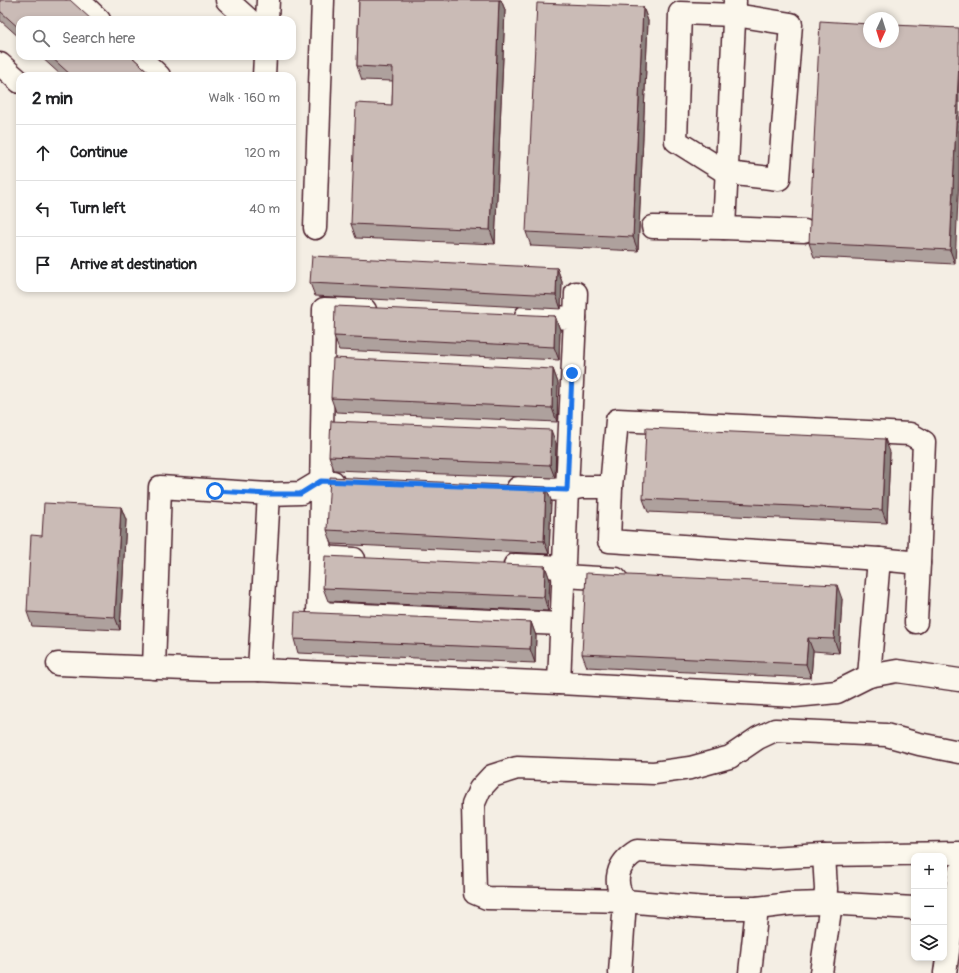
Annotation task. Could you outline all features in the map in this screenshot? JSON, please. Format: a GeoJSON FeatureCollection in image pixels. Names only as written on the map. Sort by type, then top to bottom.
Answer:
{"type":"FeatureCollection","features":[{"type":"Feature","properties":{"kind":"main road"},"geometry":{"type":"LineString","coordinates":[[78,0],[95,16]]}},
{"type":"Feature","properties":{"kind":"main road"},"geometry":{"type":"LineString","coordinates":[[227,0],[245,16]]}},
{"type":"Feature","properties":{"kind":"main road"},"geometry":{"type":"LineString","coordinates":[[267,16],[268,0]]}},
{"type":"Feature","properties":{"kind":"main road"},"geometry":{"type":"LineString","coordinates":[[316,228],[323,0]]}},
{"type":"Feature","properties":{"kind":"main road"},"geometry":{"type":"LineString","coordinates":[[724,228],[735,8]]}},
{"type":"Feature","properties":{"kind":"main road"},"geometry":{"type":"LineString","coordinates":[[735,8],[791,24],[779,179],[727,173],[676,141],[680,13],[735,8]]}},
{"type":"Feature","properties":{"kind":"main road"},"geometry":{"type":"LineString","coordinates":[[142,60],[155,72]]}},
{"type":"Feature","properties":{"kind":"main road"},"geometry":{"type":"LineString","coordinates":[[264,72],[265,60]]}},
{"type":"Feature","properties":{"kind":"main road"},"geometry":{"type":"LineString","coordinates":[[0,64],[16,78]]}},
{"type":"Feature","properties":{"kind":"main road"},"geometry":{"type":"LineString","coordinates":[[653,227],[804,231]]}},
{"type":"Feature","properties":{"kind":"main road"},"geometry":{"type":"LineString","coordinates":[[558,683],[576,293]]}},
{"type":"Feature","properties":{"kind":"main road"},"geometry":{"type":"LineString","coordinates":[[387,311],[324,309],[323,362],[330,425],[321,481],[318,613],[560,624]]}},
{"type":"Feature","properties":{"kind":"main road"},"geometry":{"type":"LineString","coordinates":[[504,315],[575,318]]}},
{"type":"Feature","properties":{"kind":"main road"},"geometry":{"type":"LineString","coordinates":[[323,362],[347,364]]}},
{"type":"Feature","properties":{"kind":"main road"},"geometry":{"type":"LineString","coordinates":[[549,372],[572,373]]}},
{"type":"Feature","properties":{"kind":"main road"},"geometry":{"type":"LineString","coordinates":[[916,622],[919,563],[924,442],[910,434],[617,420],[610,487],[609,541],[919,563]]}},
{"type":"Feature","properties":{"kind":"main road"},"geometry":{"type":"LineString","coordinates":[[546,433],[570,434]]}},
{"type":"Feature","properties":{"kind":"main road"},"geometry":{"type":"LineString","coordinates":[[154,668],[160,487],[269,494],[300,494],[321,481],[353,482]]}},
{"type":"Feature","properties":{"kind":"main road"},"geometry":{"type":"LineString","coordinates":[[496,487],[567,490],[581,487],[610,487]]}},
{"type":"Feature","properties":{"kind":"main road"},"geometry":{"type":"LineString","coordinates":[[259,670],[269,494]]}},
{"type":"Feature","properties":{"kind":"main road"},"geometry":{"type":"LineString","coordinates":[[320,557],[375,559]]}},
{"type":"Feature","properties":{"kind":"main road"},"geometry":{"type":"LineString","coordinates":[[869,676],[879,559]]}},
{"type":"Feature","properties":{"kind":"main road"},"geometry":{"type":"LineString","coordinates":[[493,564],[633,580]]}},
{"type":"Feature","properties":{"kind":"main road"},"geometry":{"type":"LineString","coordinates":[[58,664],[259,670],[558,683],[795,696],[837,692],[869,676],[897,671],[959,680]]}},
{"type":"Feature","properties":{"kind":"main road"},"geometry":{"type":"LineString","coordinates":[[911,908],[828,903],[789,904],[757,908],[705,908],[625,901],[487,898],[475,892],[473,805],[480,789],[492,776],[517,768],[654,773],[690,768],[730,757],[758,738],[774,730],[886,735],[919,744],[959,752]]}},
{"type":"Feature","properties":{"kind":"main road"},"geometry":{"type":"LineString","coordinates":[[620,973],[625,901],[619,892],[619,874],[627,857],[637,851],[650,850],[767,858],[824,855],[959,853]]}},
{"type":"Feature","properties":{"kind":"main road"},"geometry":{"type":"LineString","coordinates":[[821,973],[828,903],[824,855]]}},
{"type":"Feature","properties":{"kind":"main road"},"geometry":{"type":"LineString","coordinates":[[945,973],[954,941],[949,910],[959,873]]}},
{"type":"Feature","properties":{"kind":"main road"},"geometry":{"type":"LineString","coordinates":[[750,973],[757,908]]}},
{"type":"Feature","properties":{"kind":"building"},"geometry":{"type":"Polygon","coordinates":[[[0,0],[70,0],[88,16],[16,16],[16,25],[0,11],[0,0]]]}},
{"type":"Feature","properties":{"kind":"building"},"geometry":{"type":"Polygon","coordinates":[[[359,0],[499,0],[490,230],[351,224],[356,103],[392,105],[393,68],[357,66],[359,0]]]}},
{"type":"Feature","properties":{"kind":"building"},"geometry":{"type":"Polygon","coordinates":[[[537,3],[643,7],[633,237],[526,232],[537,3]]]}},
{"type":"Feature","properties":{"kind":"building"},"geometry":{"type":"Polygon","coordinates":[[[820,21],[863,24],[863,48],[899,48],[899,25],[959,28],[959,62],[950,250],[809,243],[820,21]]]}},
{"type":"Feature","properties":{"kind":"building"},"geometry":{"type":"Polygon","coordinates":[[[54,60],[135,60],[149,72],[68,72],[54,60]]]}},
{"type":"Feature","properties":{"kind":"building"},"geometry":{"type":"Polygon","coordinates":[[[312,256],[557,268],[556,295],[310,283],[312,256]]]}},
{"type":"Feature","properties":{"kind":"building"},"geometry":{"type":"Polygon","coordinates":[[[335,306],[555,316],[554,347],[334,336],[335,306]]]}},
{"type":"Feature","properties":{"kind":"building"},"geometry":{"type":"Polygon","coordinates":[[[333,358],[553,369],[552,408],[331,398],[333,358]]]}},
{"type":"Feature","properties":{"kind":"building"},"geometry":{"type":"Polygon","coordinates":[[[331,421],[551,430],[550,465],[329,456],[331,421]]]}},
{"type":"Feature","properties":{"kind":"building"},"geometry":{"type":"Polygon","coordinates":[[[646,428],[885,439],[882,510],[643,499],[646,428]]]}},
{"type":"Feature","properties":{"kind":"building"},"geometry":{"type":"Polygon","coordinates":[[[330,477],[546,487],[544,541],[327,530],[330,477]]]}},
{"type":"Feature","properties":{"kind":"building"},"geometry":{"type":"Polygon","coordinates":[[[44,503],[121,507],[115,617],[27,612],[31,535],[42,536],[44,503]]]}},
{"type":"Feature","properties":{"kind":"building"},"geometry":{"type":"Polygon","coordinates":[[[325,556],[545,566],[544,597],[323,588],[325,556]]]}},
{"type":"Feature","properties":{"kind":"building"},"geometry":{"type":"Polygon","coordinates":[[[586,573],[837,585],[834,639],[808,638],[806,664],[582,654],[586,573]]]}},
{"type":"Feature","properties":{"kind":"building"},"geometry":{"type":"Polygon","coordinates":[[[295,612],[531,622],[530,649],[294,639],[295,612]]]}},
{"type":"Feature","properties":{"kind":"route"},"geometry":{"type":"LineString","coordinates":[[215,491],[300,494],[321,481],[567,490],[572,373]]}}]}
